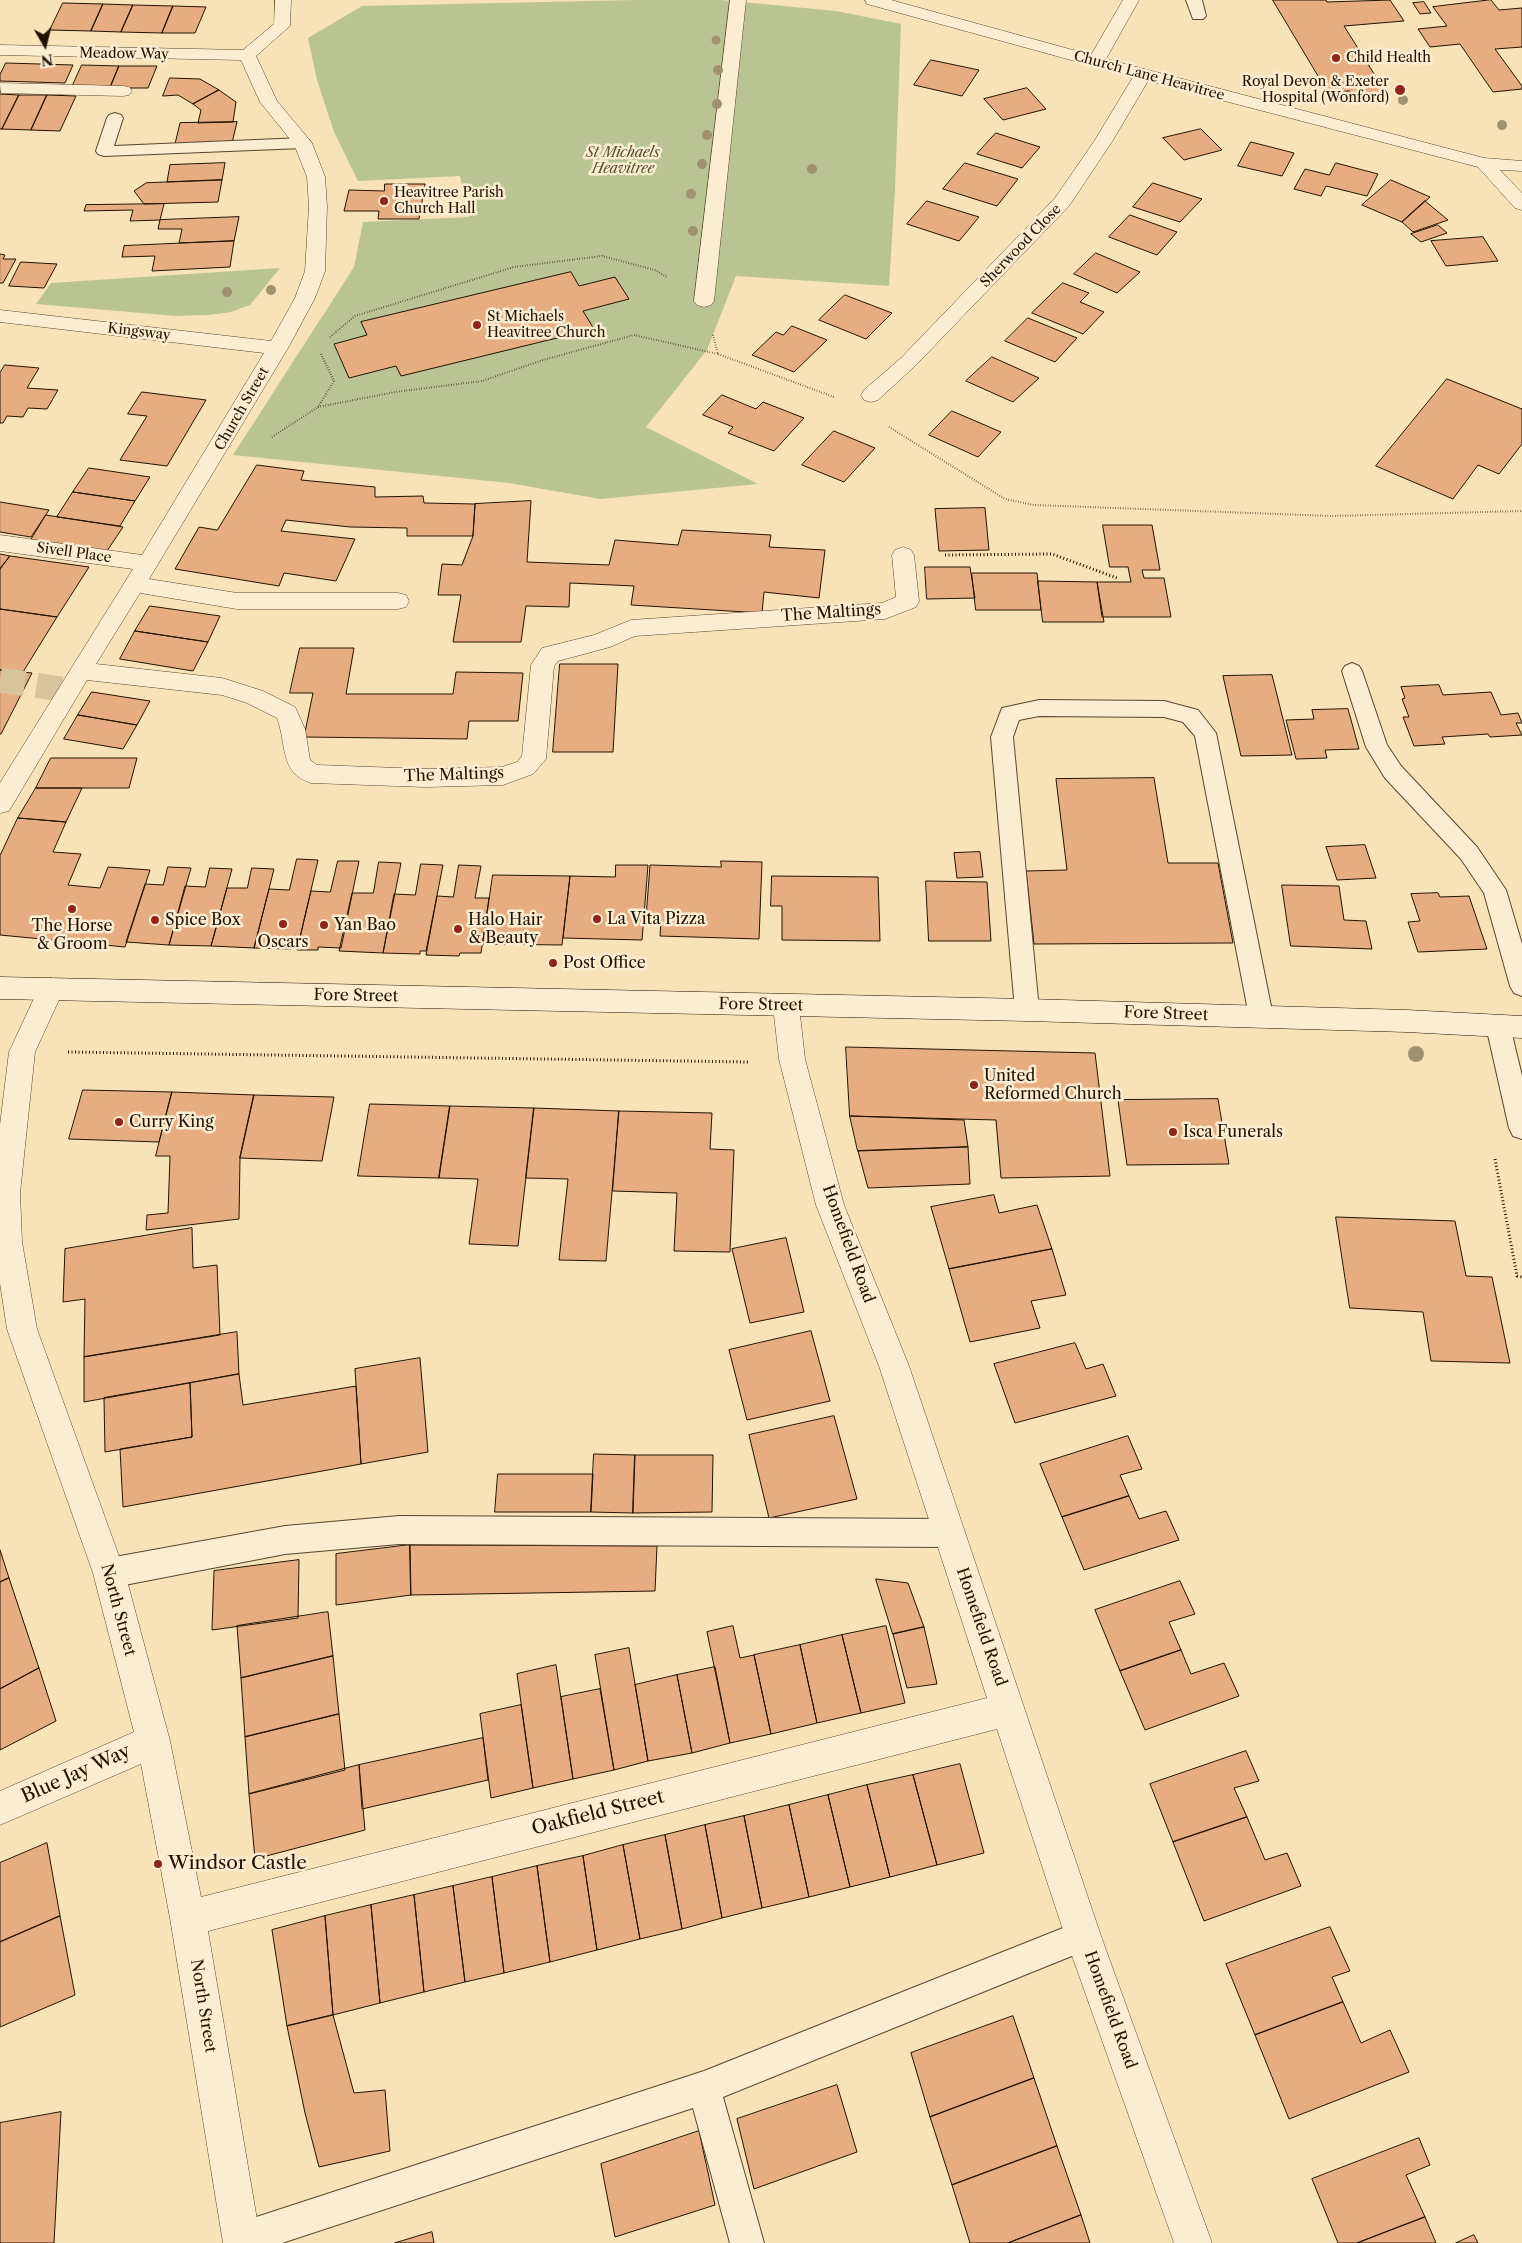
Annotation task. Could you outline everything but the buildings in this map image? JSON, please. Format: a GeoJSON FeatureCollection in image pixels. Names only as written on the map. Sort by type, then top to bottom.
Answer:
{"type":"FeatureCollection","features":[{"type":"Feature","properties":{"kind":"street"},"geometry":{"type":"LineString","coordinates":[[247,55],[282,26],[283,0]]}},
{"type":"Feature","properties":{"kind":"street"},"geometry":{"type":"LineString","coordinates":[[704,302],[738,0]]}},
{"type":"Feature","properties":{"kind":"street","name":"Church Lane Heavitree"},"geometry":{"type":"LineString","coordinates":[[873,0],[1096,62],[1484,163],[1522,166]]}},
{"type":"Feature","properties":{"kind":"street"},"geometry":{"type":"LineString","coordinates":[[1096,62],[1123,12],[1132,0]]}},
{"type":"Feature","properties":{"kind":"street","name":"Meadow Way"},"geometry":{"type":"LineString","coordinates":[[0,50],[247,55]]}},
{"type":"Feature","properties":{"kind":"street"},"geometry":{"type":"LineString","coordinates":[[66,90],[82,53]]}},
{"type":"Feature","properties":{"kind":"street","name":"Church Street"},"geometry":{"type":"LineString","coordinates":[[0,804],[73,680],[218,451],[305,298],[315,271],[318,206],[316,177],[303,143],[269,102],[247,55]]}},
{"type":"Feature","properties":{"kind":"street","name":"Sherwood Close"},"geometry":{"type":"LineString","coordinates":[[871,395],[908,362],[1062,202],[1104,140],[1143,74]]}},
{"type":"Feature","properties":{"kind":"street"},"geometry":{"type":"LineString","coordinates":[[1,88],[123,91]]}},
{"type":"Feature","properties":{"kind":"street"},"geometry":{"type":"LineString","coordinates":[[1484,163],[1522,204]]}},
{"type":"Feature","properties":{"kind":"street","name":"Kingsway"},"geometry":{"type":"LineString","coordinates":[[0,316],[278,348]]}},
{"type":"Feature","properties":{"kind":"street","name":"Sivell Place"},"geometry":{"type":"LineString","coordinates":[[0,543],[148,563]]}},
{"type":"Feature","properties":{"kind":"street","name":"The Maltings"},"geometry":{"type":"LineString","coordinates":[[73,680],[222,687],[255,697],[287,714],[293,729],[299,764],[311,774],[426,778],[503,776],[525,768],[534,759],[543,665],[550,654],[591,646],[615,637],[631,628],[885,611],[908,601],[903,555]]}},
{"type":"Feature","properties":{"kind":"street"},"geometry":{"type":"LineString","coordinates":[[135,584],[237,601],[398,601]]}},
{"type":"Feature","properties":{"kind":"street","name":"Fore Street"},"geometry":{"type":"LineString","coordinates":[[0,988],[1261,1016],[1510,1027]]}},
{"type":"Feature","properties":{"kind":"street","name":"North Street"},"geometry":{"type":"LineString","coordinates":[[51,990],[22,1052],[6,1193],[8,1242],[22,1329],[109,1573],[153,1741],[188,1918],[242,2241]]}},
{"type":"Feature","properties":{"kind":"street","name":"Homefield Road"},"geometry":{"type":"LineString","coordinates":[[786,1006],[792,1059],[830,1205],[894,1366],[948,1533],[1009,1709],[1084,1936],[1194,2243]]}},
{"type":"Feature","properties":{"kind":"street","name":"Oakfield Street"},"geometry":{"type":"LineString","coordinates":[[188,1918],[1009,1709]]}},
{"type":"Feature","properties":{"kind":"street","name":"Blue Jay Way"},"geometry":{"type":"LineString","coordinates":[[0,1808],[153,1741]]}},
{"type":"Feature","properties":{"kind":"lane"},"geometry":{"type":"LineString","coordinates":[[1194,0],[1198,16]]}},
{"type":"Feature","properties":{"kind":"lane"},"geometry":{"type":"LineString","coordinates":[[115,118],[104,151],[303,143]]}},
{"type":"Feature","properties":{"kind":"lane"},"geometry":{"type":"LineString","coordinates":[[1352,670],[1377,747],[1393,772],[1470,853],[1495,890],[1522,986]]}},
{"type":"Feature","properties":{"kind":"lane"},"geometry":{"type":"LineString","coordinates":[[1027,1010],[1002,737],[1010,714],[1039,708],[1164,709],[1190,716],[1205,734],[1261,1016]]}},
{"type":"Feature","properties":{"kind":"lane"},"geometry":{"type":"LineString","coordinates":[[1510,1027],[1522,1128]]}},
{"type":"Feature","properties":{"kind":"lane"},"geometry":{"type":"LineString","coordinates":[[109,1573],[285,1540],[399,1530],[948,1533]]}},
{"type":"Feature","properties":{"kind":"lane"},"geometry":{"type":"LineString","coordinates":[[242,2241],[704,2088],[1084,1936]]}},
{"type":"Feature","properties":{"kind":"lane"},"geometry":{"type":"LineString","coordinates":[[704,2088],[747,2243]]}},
{"type":"Feature","properties":{"kind":"path"},"geometry":{"type":"LineString","coordinates":[[325,342],[355,316],[451,286],[514,267],[602,256],[655,270],[704,302],[718,354]]}},
{"type":"Feature","properties":{"kind":"path"},"geometry":{"type":"LineString","coordinates":[[318,407],[395,392],[482,381],[543,360],[634,336],[718,354],[833,397],[871,395]]}},
{"type":"Feature","properties":{"kind":"path"},"geometry":{"type":"LineString","coordinates":[[218,451],[278,435],[318,407],[334,381],[317,348]]}},
{"type":"Feature","properties":{"kind":"path"},"geometry":{"type":"LineString","coordinates":[[871,395],[860,407],[892,430],[1005,498],[1034,505],[1332,516],[1522,511]]}},
{"type":"Feature","properties":{"kind":"path"},"geometry":{"type":"LineString","coordinates":[[903,555],[1052,554],[1117,578]]}},
{"type":"Feature","properties":{"kind":"path"},"geometry":{"type":"LineString","coordinates":[[22,1052],[758,1062],[792,1059]]}},
{"type":"Feature","properties":{"kind":"green space","name":"St Michaels Heavitree"},"geometry":{"type":"Polygon","coordinates":[[[721,0],[836,11],[901,24],[895,190],[889,286],[736,276],[707,350],[646,427],[758,484],[600,499],[509,483],[233,455],[354,267],[363,222],[469,217],[460,176],[358,181],[334,132],[317,80],[308,38],[362,6],[721,0]]]}},
{"type":"Feature","properties":{"kind":"green space"},"geometry":{"type":"Polygon","coordinates":[[[280,268],[250,305],[231,312],[176,316],[36,304],[51,283],[280,268]]]}},
{"type":"Feature","properties":{"kind":"tunnel"},"geometry":{"type":"LineString","coordinates":[[0,680],[67,690]]}},
{"type":"Feature","properties":{"kind":"place","name":"Child Health"},"geometry":{"type":"Point","coordinates":[1336,58]}},
{"type":"Feature","properties":{"kind":"place","name":"Royal Devon & Exeter Hospital (Wonford)"},"geometry":{"type":"Point","coordinates":[1400,90]}},
{"type":"Feature","properties":{"kind":"place","name":"Heavitree Parish Church Hall"},"geometry":{"type":"Point","coordinates":[384,201]}},
{"type":"Feature","properties":{"kind":"place","name":"St Michaels Heavitree Church"},"geometry":{"type":"Point","coordinates":[477,325]}},
{"type":"Feature","properties":{"kind":"place","name":"The Horse & Groom"},"geometry":{"type":"Point","coordinates":[72,909]}},
{"type":"Feature","properties":{"kind":"place","name":"La Vita Pizza"},"geometry":{"type":"Point","coordinates":[597,919]}},
{"type":"Feature","properties":{"kind":"place","name":"Spice Box"},"geometry":{"type":"Point","coordinates":[155,920]}},
{"type":"Feature","properties":{"kind":"place","name":"Oscars"},"geometry":{"type":"Point","coordinates":[283,924]}},
{"type":"Feature","properties":{"kind":"place","name":"Yan Bao"},"geometry":{"type":"Point","coordinates":[324,925]}},
{"type":"Feature","properties":{"kind":"place","name":"Halo Hair & Beauty"},"geometry":{"type":"Point","coordinates":[458,929]}},
{"type":"Feature","properties":{"kind":"place","name":"Post Office"},"geometry":{"type":"Point","coordinates":[553,963]}},
{"type":"Feature","properties":{"kind":"place","name":"United Reformed Church"},"geometry":{"type":"Point","coordinates":[974,1085]}},
{"type":"Feature","properties":{"kind":"place","name":"Curry King"},"geometry":{"type":"Point","coordinates":[119,1122]}},
{"type":"Feature","properties":{"kind":"place","name":"Isca Funerals"},"geometry":{"type":"Point","coordinates":[1173,1132]}},
{"type":"Feature","properties":{"kind":"place","name":"Windsor Castle"},"geometry":{"type":"Point","coordinates":[158,1864]}}]}
